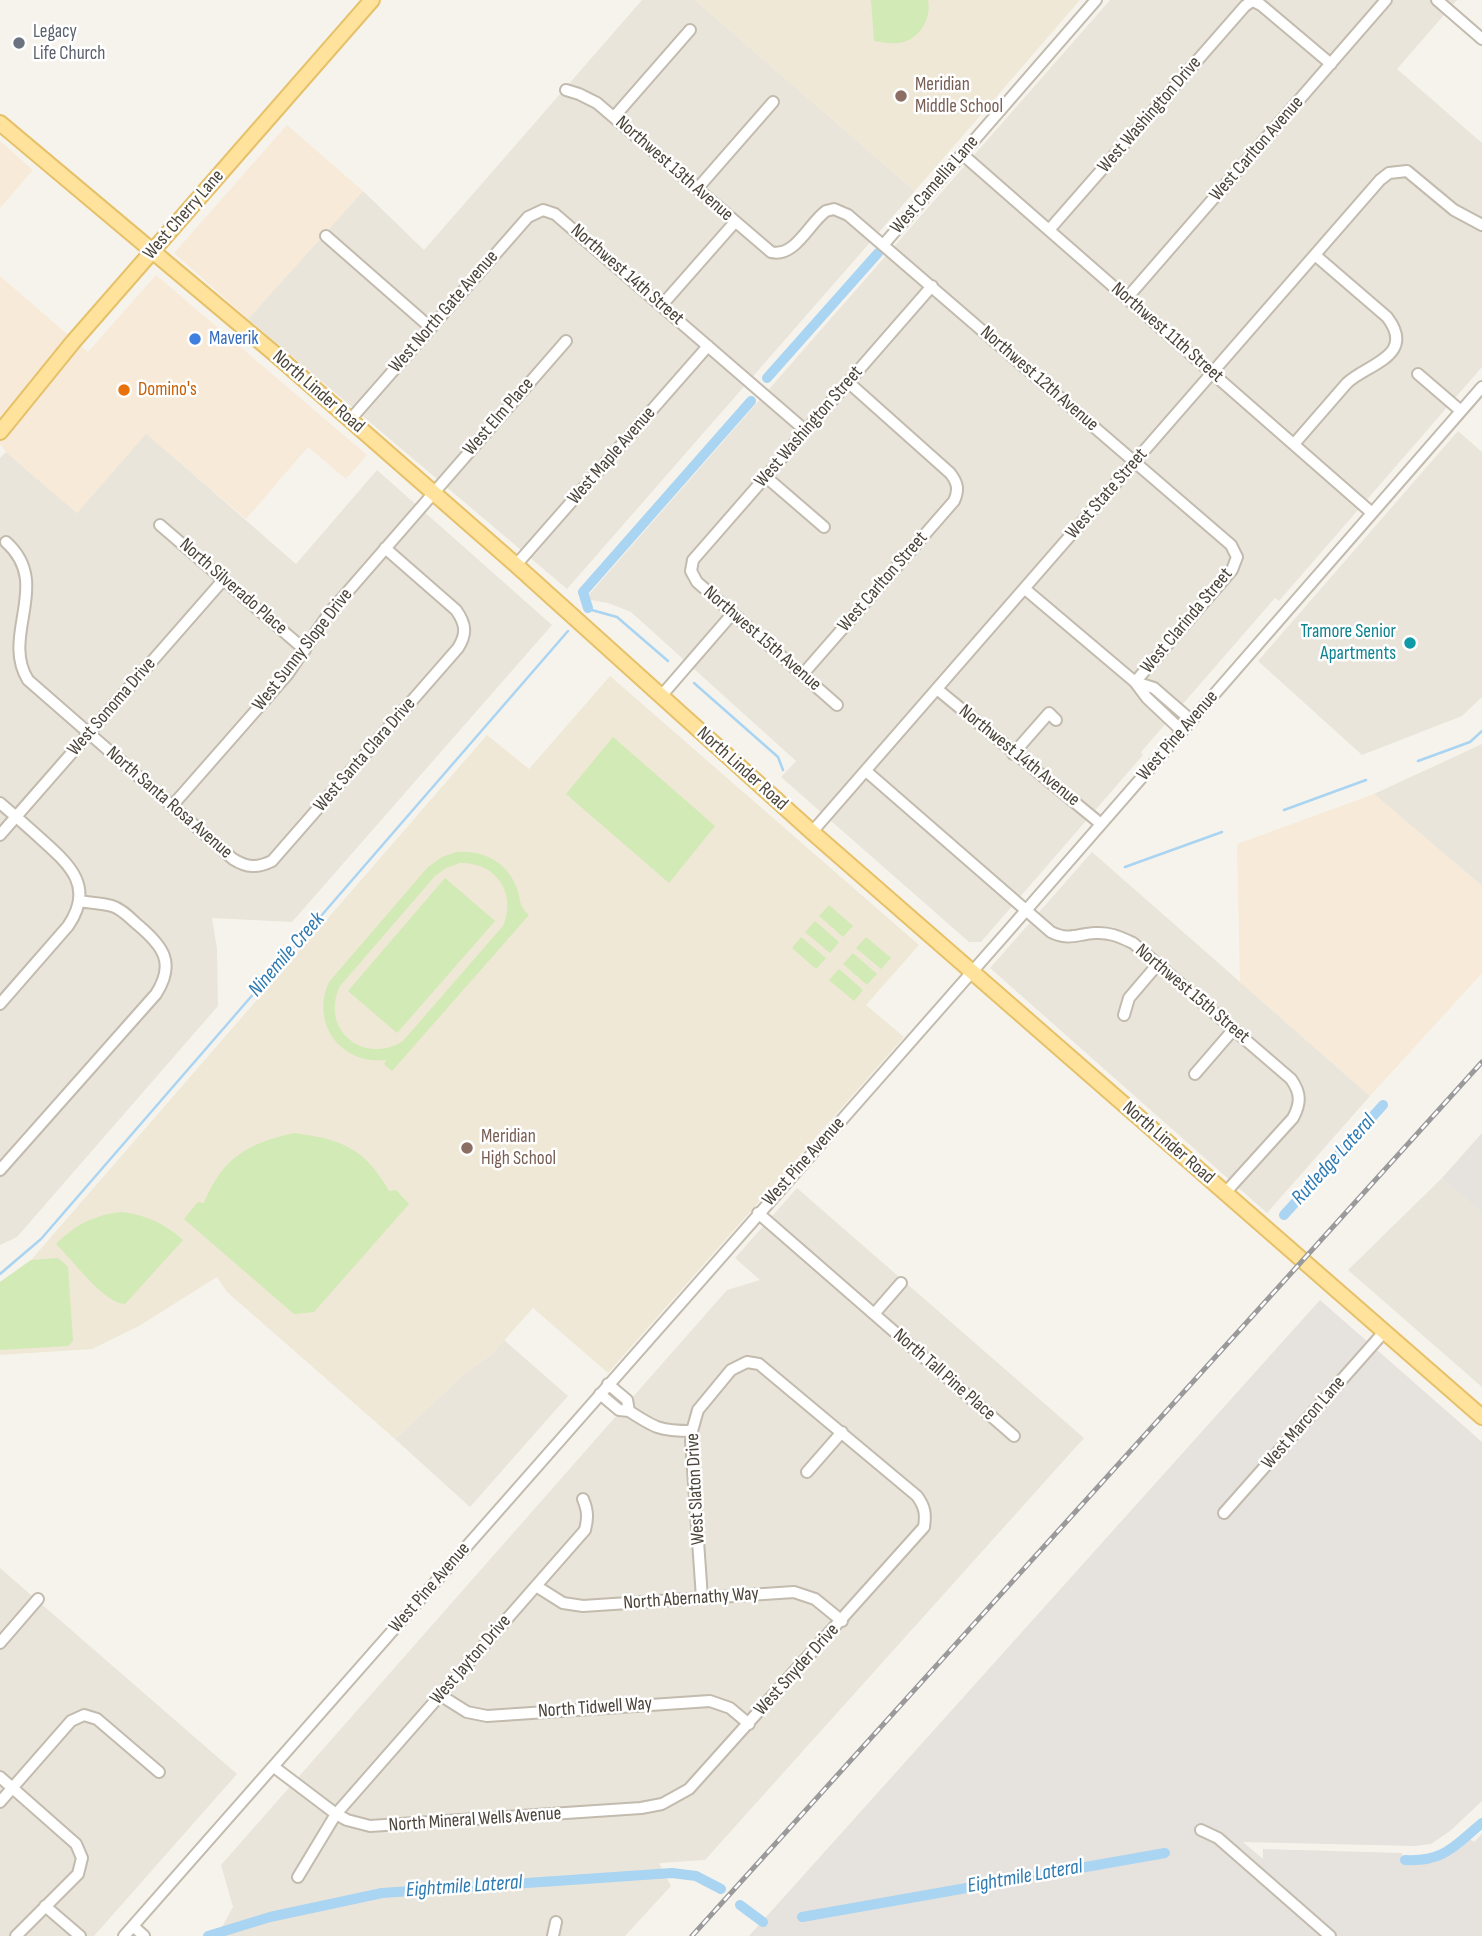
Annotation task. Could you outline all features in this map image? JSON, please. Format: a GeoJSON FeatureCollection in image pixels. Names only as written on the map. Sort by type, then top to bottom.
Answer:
{"type":"FeatureCollection","features":[{"type":"Feature","properties":{"kind":"main road","name":"West Cherry Lane"},"geometry":{"type":"LineString","coordinates":[[0,432],[73,342],[372,0]]}},
{"type":"Feature","properties":{"kind":"main road","name":"North Linder Road"},"geometry":{"type":"LineString","coordinates":[[0,123],[255,337],[516,565],[812,832],[1482,1418]]}},
{"type":"Feature","properties":{"kind":"street","name":"West Camellia Lane"},"geometry":{"type":"LineString","coordinates":[[884,244],[1096,0]]}},
{"type":"Feature","properties":{"kind":"street","name":"West Carlton Avenue"},"geometry":{"type":"LineString","coordinates":[[1127,298],[1386,0]]}},
{"type":"Feature","properties":{"kind":"street"},"geometry":{"type":"LineString","coordinates":[[1437,0],[1482,39]]}},
{"type":"Feature","properties":{"kind":"street"},"geometry":{"type":"LineString","coordinates":[[1251,1],[1261,5],[1331,64]]}},
{"type":"Feature","properties":{"kind":"street","name":"West Washington Drive"},"geometry":{"type":"LineString","coordinates":[[1049,230],[1251,1]]}},
{"type":"Feature","properties":{"kind":"street"},"geometry":{"type":"LineString","coordinates":[[614,117],[690,30]]}},
{"type":"Feature","properties":{"kind":"street","name":"Northwest 13th Avenue"},"geometry":{"type":"LineString","coordinates":[[566,90],[597,103],[764,249],[778,254]]}},
{"type":"Feature","properties":{"kind":"street"},"geometry":{"type":"LineString","coordinates":[[697,189],[773,102]]}},
{"type":"Feature","properties":{"kind":"street","name":"Northwest 11th Street"},"geometry":{"type":"LineString","coordinates":[[962,155],[1372,513]]}},
{"type":"Feature","properties":{"kind":"street","name":"West State Street"},"geometry":{"type":"LineString","coordinates":[[812,832],[1380,180],[1400,165],[1454,210],[1482,225]]}},
{"type":"Feature","properties":{"kind":"street","name":"Northwest 12th Avenue"},"geometry":{"type":"LineString","coordinates":[[778,254],[793,247],[820,216],[834,209],[848,215],[1136,461],[1231,545],[1237,557]]}},
{"type":"Feature","properties":{"kind":"street","name":"Northwest 14th Street"},"geometry":{"type":"LineString","coordinates":[[543,210],[555,214],[708,346]]}},
{"type":"Feature","properties":{"kind":"street","name":"West North Gate Avenue"},"geometry":{"type":"LineString","coordinates":[[350,420],[528,217],[543,210]]}},
{"type":"Feature","properties":{"kind":"street"},"geometry":{"type":"LineString","coordinates":[[662,305],[735,222]]}},
{"type":"Feature","properties":{"kind":"street"},"geometry":{"type":"LineString","coordinates":[[326,236],[431,328]]}},
{"type":"Feature","properties":{"kind":"street"},"geometry":{"type":"LineString","coordinates":[[1294,444],[1354,376],[1381,363],[1395,346],[1394,325],[1387,317],[1314,255]]}},
{"type":"Feature","properties":{"kind":"street","name":"West Washington Street"},"geometry":{"type":"LineString","coordinates":[[691,571],[693,560],[932,286]]}},
{"type":"Feature","properties":{"kind":"street","name":"West Elm Place"},"geometry":{"type":"LineString","coordinates":[[433,494],[566,341]]}},
{"type":"Feature","properties":{"kind":"street"},"geometry":{"type":"LineString","coordinates":[[708,346],[806,431]]}},
{"type":"Feature","properties":{"kind":"street","name":"West Maple Avenue"},"geometry":{"type":"LineString","coordinates":[[516,565],[708,346]]}},
{"type":"Feature","properties":{"kind":"street"},"geometry":{"type":"LineString","coordinates":[[1418,374],[1461,411]]}},
{"type":"Feature","properties":{"kind":"street","name":"West Carlton Street"},"geometry":{"type":"LineString","coordinates":[[803,674],[954,501],[958,486],[950,473],[848,382]]}},
{"type":"Feature","properties":{"kind":"street","name":"West Pine Avenue"},"geometry":{"type":"LineString","coordinates":[[124,1936],[972,972],[1482,387]]}},
{"type":"Feature","properties":{"kind":"street"},"geometry":{"type":"LineString","coordinates":[[766,477],[824,527]]}},
{"type":"Feature","properties":{"kind":"street","name":"West Sunny Slope Drive"},"geometry":{"type":"LineString","coordinates":[[173,806],[287,675],[330,612],[433,494]]}},
{"type":"Feature","properties":{"kind":"street","name":"North Silverado Place"},"geometry":{"type":"LineString","coordinates":[[160,525],[305,650]]}},
{"type":"Feature","properties":{"kind":"street","name":"North Santa Rosa Avenue"},"geometry":{"type":"LineString","coordinates":[[6,542],[24,567],[26,607],[18,651],[23,671],[29,680],[233,859],[252,867]]}},
{"type":"Feature","properties":{"kind":"street","name":"West Santa Clara Drive"},"geometry":{"type":"LineString","coordinates":[[252,867],[263,866],[272,861],[463,639],[465,629],[456,611],[385,548]]}},
{"type":"Feature","properties":{"kind":"street","name":"West Clarinda Street"},"geometry":{"type":"LineString","coordinates":[[1135,682],[1233,570],[1237,557]]}},
{"type":"Feature","properties":{"kind":"street","name":"Northwest 15th Avenue"},"geometry":{"type":"LineString","coordinates":[[691,571],[697,582],[837,705]]}},
{"type":"Feature","properties":{"kind":"street","name":"West Sonoma Drive"},"geometry":{"type":"LineString","coordinates":[[0,835],[224,579]]}},
{"type":"Feature","properties":{"kind":"street"},"geometry":{"type":"LineString","coordinates":[[1025,589],[1135,682],[1147,698],[1182,731]]}},
{"type":"Feature","properties":{"kind":"street"},"geometry":{"type":"LineString","coordinates":[[662,695],[733,613]]}},
{"type":"Feature","properties":{"kind":"street"},"geometry":{"type":"LineString","coordinates":[[1135,682],[1154,688],[1192,721]]}},
{"type":"Feature","properties":{"kind":"street","name":"Northwest 14th Avenue"},"geometry":{"type":"LineString","coordinates":[[937,689],[1101,824]]}},
{"type":"Feature","properties":{"kind":"street"},"geometry":{"type":"LineString","coordinates":[[1013,754],[1049,713],[1056,720]]}},
{"type":"Feature","properties":{"kind":"street","name":"Northwest 15th Street"},"geometry":{"type":"LineString","coordinates":[[866,771],[1061,942],[1096,933],[1115,934],[1133,943],[1291,1080],[1300,1098],[1293,1118],[1225,1193]]}},
{"type":"Feature","properties":{"kind":"street"},"geometry":{"type":"LineString","coordinates":[[0,803],[71,867],[79,886],[79,901],[68,926],[0,1004]]}},
{"type":"Feature","properties":{"kind":"street"},"geometry":{"type":"LineString","coordinates":[[0,1170],[162,984],[166,964],[159,944],[113,906],[79,901]]}},
{"type":"Feature","properties":{"kind":"street"},"geometry":{"type":"LineString","coordinates":[[1124,1015],[1129,998],[1158,964]]}},
{"type":"Feature","properties":{"kind":"street"},"geometry":{"type":"LineString","coordinates":[[1195,1074],[1233,1030]]}},
{"type":"Feature","properties":{"kind":"street","name":"North Tall Pine Place"},"geometry":{"type":"LineString","coordinates":[[758,1213],[1014,1436]]}},
{"type":"Feature","properties":{"kind":"street","name":"North Tall Pine Place"},"geometry":{"type":"LineString","coordinates":[[874,1314],[901,1283]]}},
{"type":"Feature","properties":{"kind":"street","name":"West Marcon Lane"},"geometry":{"type":"LineString","coordinates":[[1224,1513],[1384,1332]]}},
{"type":"Feature","properties":{"kind":"street","name":"West Slaton Drive"},"geometry":{"type":"LineString","coordinates":[[702,1598],[692,1431],[694,1420],[704,1402],[731,1370],[747,1362],[759,1364],[842,1432]]}},
{"type":"Feature","properties":{"kind":"street"},"geometry":{"type":"LineString","coordinates":[[608,1384],[627,1401],[629,1411]]}},
{"type":"Feature","properties":{"kind":"street"},"geometry":{"type":"LineString","coordinates":[[600,1394],[619,1410],[629,1411],[656,1428],[666,1431],[692,1431]]}},
{"type":"Feature","properties":{"kind":"street"},"geometry":{"type":"LineString","coordinates":[[807,1472],[842,1432]]}},
{"type":"Feature","properties":{"kind":"street","name":"West Snyder Drive"},"geometry":{"type":"LineString","coordinates":[[652,1807],[689,1789],[924,1527],[926,1516],[917,1496],[842,1432]]}},
{"type":"Feature","properties":{"kind":"street","name":"West Jayton Drive"},"geometry":{"type":"LineString","coordinates":[[298,1877],[336,1814],[584,1530],[588,1520],[583,1499]]}},
{"type":"Feature","properties":{"kind":"street","name":"North Abernathy Way"},"geometry":{"type":"LineString","coordinates":[[536,1586],[553,1599],[573,1606],[794,1592],[815,1599],[842,1621]]}},
{"type":"Feature","properties":{"kind":"street"},"geometry":{"type":"LineString","coordinates":[[0,1643],[38,1599]]}},
{"type":"Feature","properties":{"kind":"street","name":"North Tidwell Way"},"geometry":{"type":"LineString","coordinates":[[440,1695],[467,1713],[487,1716],[710,1701],[730,1708],[749,1724]]}},
{"type":"Feature","properties":{"kind":"street"},"geometry":{"type":"LineString","coordinates":[[0,1802],[71,1721],[83,1715],[97,1719],[159,1772]]}},
{"type":"Feature","properties":{"kind":"street","name":"North Mineral Wells Avenue"},"geometry":{"type":"LineString","coordinates":[[274,1767],[336,1814],[358,1824],[383,1827],[652,1807]]}},
{"type":"Feature","properties":{"kind":"street"},"geometry":{"type":"LineString","coordinates":[[0,1777],[76,1844],[82,1858],[78,1874],[16,1936]]}},
{"type":"Feature","properties":{"kind":"street"},"geometry":{"type":"LineString","coordinates":[[1201,1830],[1218,1838],[1330,1936]]}},
{"type":"Feature","properties":{"kind":"street"},"geometry":{"type":"LineString","coordinates":[[45,1906],[80,1936]]}},
{"type":"Feature","properties":{"kind":"street"},"geometry":{"type":"LineString","coordinates":[[553,1936],[556,1922]]}},
{"type":"Feature","properties":{"kind":"street"},"geometry":{"type":"LineString","coordinates":[[133,1926],[145,1936]]}},
{"type":"Feature","properties":{"kind":"shaded area"},"geometry":{"type":"Polygon","coordinates":[[[642,0],[695,0],[915,191],[567,589],[248,319],[363,191],[424,250],[642,0]]]}},
{"type":"Feature","properties":{"kind":"shaded area","name":"Meridian Middle School"},"geometry":{"type":"Polygon","coordinates":[[[695,0],[1080,0],[915,191],[695,0]]]}},
{"type":"Feature","properties":{"kind":"shaded area"},"geometry":{"type":"Polygon","coordinates":[[[1110,0],[1457,0],[1397,69],[1482,143],[1482,367],[1279,601],[1275,598],[981,942],[969,942],[781,777],[796,761],[631,612],[608,603],[585,599],[1110,0]]]}},
{"type":"Feature","properties":{"kind":"shaded area"},"geometry":{"type":"Polygon","coordinates":[[[287,125],[363,191],[248,319],[174,253],[287,125]]]}},
{"type":"Feature","properties":{"kind":"shaded area"},"geometry":{"type":"Polygon","coordinates":[[[0,141],[33,170],[0,208],[0,141]]]}},
{"type":"Feature","properties":{"kind":"shaded area"},"geometry":{"type":"Polygon","coordinates":[[[156,275],[367,455],[346,479],[308,447],[246,519],[146,434],[77,513],[6,452],[0,444],[0,276],[88,352],[156,275]]]}},
{"type":"Feature","properties":{"kind":"shaded area"},"geometry":{"type":"Polygon","coordinates":[[[1458,431],[1482,452],[1482,697],[1462,716],[1362,755],[1258,661],[1458,431]]]}},
{"type":"Feature","properties":{"kind":"shaded area"},"geometry":{"type":"Polygon","coordinates":[[[146,433],[296,564],[377,470],[552,625],[292,922],[212,918],[217,949],[218,1006],[17,1237],[0,1245],[0,458],[6,452],[77,513],[146,433]]]}},
{"type":"Feature","properties":{"kind":"shaded area","name":"Meridian High School"},"geometry":{"type":"Polygon","coordinates":[[[610,676],[919,945],[866,1005],[904,1037],[608,1373],[533,1308],[492,1354],[463,1375],[395,1439],[227,1292],[217,1277],[139,1326],[92,1349],[0,1355],[0,1282],[31,1260],[487,735],[529,769],[610,676]]]}},
{"type":"Feature","properties":{"kind":"shaded area"},"geometry":{"type":"Polygon","coordinates":[[[1482,744],[1482,886],[1374,794],[1482,744]]]}},
{"type":"Feature","properties":{"kind":"shaded area"},"geometry":{"type":"Polygon","coordinates":[[[1374,794],[1482,886],[1482,973],[1370,1096],[1240,982],[1237,844],[1374,794]]]}},
{"type":"Feature","properties":{"kind":"shaded area"},"geometry":{"type":"Polygon","coordinates":[[[1092,852],[1370,1096],[1267,1213],[990,968],[1092,852]]]}},
{"type":"Feature","properties":{"kind":"shaded area"},"geometry":{"type":"Polygon","coordinates":[[[1482,1133],[1482,1213],[1442,1178],[1482,1133]]]}},
{"type":"Feature","properties":{"kind":"shaded area"},"geometry":{"type":"Polygon","coordinates":[[[1442,1178],[1482,1213],[1482,1387],[1348,1270],[1442,1178]]]}},
{"type":"Feature","properties":{"kind":"shaded area"},"geometry":{"type":"Polygon","coordinates":[[[797,1188],[1084,1438],[705,1860],[659,1863],[671,1886],[625,1936],[217,1936],[233,1907],[221,1865],[727,1290],[760,1280],[735,1258],[797,1188]]]}},
{"type":"Feature","properties":{"kind":"shaded area"},"geometry":{"type":"Polygon","coordinates":[[[1320,1300],[1482,1442],[1482,1801],[1450,1831],[1431,1844],[1414,1846],[1243,1842],[1263,1859],[1263,1849],[1402,1853],[1402,1859],[1406,1863],[1434,1862],[1470,1839],[1474,1842],[1482,1834],[1482,1936],[749,1936],[1320,1300]]]}},
{"type":"Feature","properties":{"kind":"shaded area"},"geometry":{"type":"Polygon","coordinates":[[[504,1340],[568,1396],[470,1507],[395,1439],[463,1375],[492,1354],[504,1340]]]}},
{"type":"Feature","properties":{"kind":"shaded area"},"geometry":{"type":"Polygon","coordinates":[[[0,1568],[237,1774],[94,1936],[0,1936],[0,1568]]]}},
{"type":"Feature","properties":{"kind":"green space"},"geometry":{"type":"Polygon","coordinates":[[[871,0],[928,0],[926,21],[918,34],[905,41],[874,41],[871,0]]]}},
{"type":"Feature","properties":{"kind":"green space"},"geometry":{"type":"Polygon","coordinates":[[[613,737],[715,826],[669,883],[566,794],[613,737]]]}},
{"type":"Feature","properties":{"kind":"green space"},"geometry":{"type":"Polygon","coordinates":[[[466,852],[492,859],[512,877],[521,905],[529,915],[392,1071],[384,1064],[386,1060],[355,1056],[343,1048],[327,1026],[324,997],[329,982],[428,867],[442,857],[466,852]],[[460,863],[435,876],[340,986],[335,1002],[336,1016],[340,1029],[349,1039],[360,1046],[374,1049],[388,1048],[403,1041],[503,926],[507,914],[505,891],[493,874],[473,864],[460,863]]]}},
{"type":"Feature","properties":{"kind":"green space"},"geometry":{"type":"Polygon","coordinates":[[[445,878],[495,921],[397,1033],[348,991],[445,878]]]}},
{"type":"Feature","properties":{"kind":"green space"},"geometry":{"type":"Polygon","coordinates":[[[829,905],[853,926],[843,937],[819,916],[829,905]]]}},
{"type":"Feature","properties":{"kind":"green space"},"geometry":{"type":"Polygon","coordinates":[[[815,921],[839,942],[830,953],[805,932],[815,921]]]}},
{"type":"Feature","properties":{"kind":"green space"},"geometry":{"type":"Polygon","coordinates":[[[801,937],[826,958],[816,969],[792,948],[801,937]]]}},
{"type":"Feature","properties":{"kind":"green space"},"geometry":{"type":"Polygon","coordinates":[[[866,937],[891,958],[881,969],[856,948],[866,937]]]}},
{"type":"Feature","properties":{"kind":"green space"},"geometry":{"type":"Polygon","coordinates":[[[853,953],[877,974],[867,985],[843,964],[853,953]]]}},
{"type":"Feature","properties":{"kind":"green space"},"geometry":{"type":"Polygon","coordinates":[[[839,969],[863,990],[854,1001],[829,980],[839,969]]]}},
{"type":"Feature","properties":{"kind":"green space"},"geometry":{"type":"Polygon","coordinates":[[[294,1133],[325,1139],[350,1148],[371,1165],[389,1191],[396,1190],[409,1204],[314,1312],[294,1314],[184,1219],[198,1202],[204,1203],[219,1174],[238,1155],[263,1142],[294,1133]]]}},
{"type":"Feature","properties":{"kind":"green space"},"geometry":{"type":"Polygon","coordinates":[[[121,1212],[154,1221],[183,1240],[125,1304],[116,1302],[98,1289],[56,1244],[85,1222],[121,1212]]]}},
{"type":"Feature","properties":{"kind":"green space"},"geometry":{"type":"Polygon","coordinates":[[[58,1258],[68,1267],[73,1341],[68,1346],[0,1350],[0,1282],[31,1260],[58,1258]]]}},
{"type":"Feature","properties":{"kind":"waterway"},"geometry":{"type":"LineString","coordinates":[[767,378],[878,253]]}},
{"type":"Feature","properties":{"kind":"waterway"},"geometry":{"type":"LineString","coordinates":[[588,608],[583,592],[751,401]]}},
{"type":"Feature","properties":{"kind":"waterway","name":"Ninemile Creek"},"geometry":{"type":"LineString","coordinates":[[588,609],[617,617],[668,661]]}},
{"type":"Feature","properties":{"kind":"waterway","name":"Ninemile Creek"},"geometry":{"type":"LineString","coordinates":[[0,1274],[41,1239],[568,631]]}},
{"type":"Feature","properties":{"kind":"waterway","name":"Ninemile Creek"},"geometry":{"type":"LineString","coordinates":[[694,683],[778,757],[783,770]]}},
{"type":"Feature","properties":{"kind":"waterway","name":"Ninemile Creek"},"geometry":{"type":"LineString","coordinates":[[1418,761],[1470,742],[1482,731]]}},
{"type":"Feature","properties":{"kind":"waterway","name":"Ninemile Creek"},"geometry":{"type":"LineString","coordinates":[[1284,810],[1366,780]]}},
{"type":"Feature","properties":{"kind":"waterway","name":"Ninemile Creek"},"geometry":{"type":"LineString","coordinates":[[1125,867],[1222,832]]}},
{"type":"Feature","properties":{"kind":"waterway","name":"Rutledge Lateral"},"geometry":{"type":"LineString","coordinates":[[1284,1215],[1383,1105]]}},
{"type":"Feature","properties":{"kind":"waterway","name":"Eightmile Lateral"},"geometry":{"type":"LineString","coordinates":[[1405,1860],[1430,1858],[1448,1851],[1482,1823]]}},
{"type":"Feature","properties":{"kind":"waterway","name":"Eightmile Lateral"},"geometry":{"type":"LineString","coordinates":[[802,1917],[1165,1853]]}},
{"type":"Feature","properties":{"kind":"waterway","name":"Eightmile Lateral"},"geometry":{"type":"LineString","coordinates":[[208,1936],[270,1917],[382,1893],[672,1873],[696,1876],[721,1889]]}},
{"type":"Feature","properties":{"kind":"waterway","name":"Eightmile Lateral"},"geometry":{"type":"LineString","coordinates":[[740,1905],[763,1922]]}},
{"type":"Feature","properties":{"kind":"railway"},"geometry":{"type":"LineString","coordinates":[[692,1936],[1482,1062]]}},
{"type":"Feature","properties":{"kind":"place","name":"Legacy Life Church"},"geometry":{"type":"Point","coordinates":[19,43]}},
{"type":"Feature","properties":{"kind":"place","name":"Meridian Middle School"},"geometry":{"type":"Point","coordinates":[901,96]}},
{"type":"Feature","properties":{"kind":"place","name":"Maverik"},"geometry":{"type":"Point","coordinates":[195,339]}},
{"type":"Feature","properties":{"kind":"place","name":"Domino's"},"geometry":{"type":"Point","coordinates":[124,390]}},
{"type":"Feature","properties":{"kind":"place","name":"Tramore Senior Apartments"},"geometry":{"type":"Point","coordinates":[1410,643]}},
{"type":"Feature","properties":{"kind":"place","name":"Meridian High School"},"geometry":{"type":"Point","coordinates":[467,1148]}}]}
